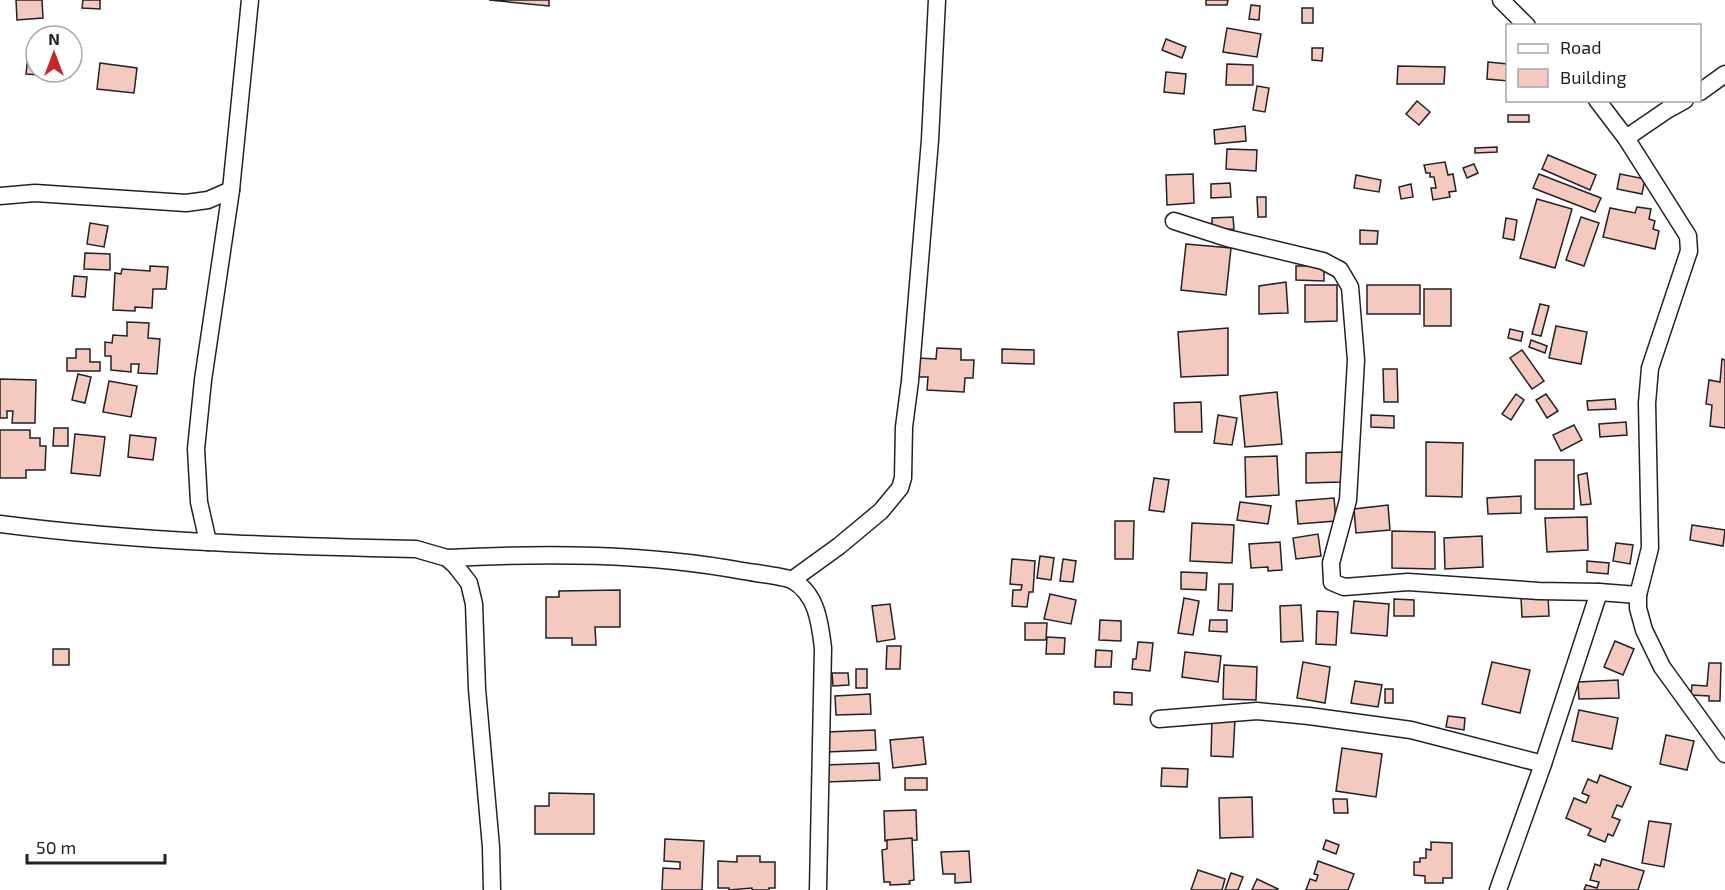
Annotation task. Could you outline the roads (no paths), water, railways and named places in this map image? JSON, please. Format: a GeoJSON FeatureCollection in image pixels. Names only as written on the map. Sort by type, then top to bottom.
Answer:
{"type":"FeatureCollection","features":[{"type":"Feature","properties":{"kind":"street"},"geometry":{"type":"LineString","coordinates":[[208,542],[199,502],[196,449],[203,380],[231,190],[250,0]]}},
{"type":"Feature","properties":{"kind":"street"},"geometry":{"type":"LineString","coordinates":[[792,580],[839,546],[881,511],[900,488],[903,478],[904,427],[910,381],[930,140],[937,0]]}},
{"type":"Feature","properties":{"kind":"street"},"geometry":{"type":"LineString","coordinates":[[1501,0],[1525,24]]}},
{"type":"Feature","properties":{"kind":"street"},"geometry":{"type":"LineString","coordinates":[[1701,91],[1725,74]]}},
{"type":"Feature","properties":{"kind":"street"},"geometry":{"type":"LineString","coordinates":[[1599,102],[1626,138],[1685,228],[1690,244],[1650,368],[1647,404],[1650,548],[1638,595],[1640,617],[1658,661],[1725,754]]}},
{"type":"Feature","properties":{"kind":"street"},"geometry":{"type":"LineString","coordinates":[[1626,138],[1681,102]]}},
{"type":"Feature","properties":{"kind":"street"},"geometry":{"type":"LineString","coordinates":[[0,196],[35,193],[186,203],[208,200],[231,190]]}},
{"type":"Feature","properties":{"kind":"street"},"geometry":{"type":"LineString","coordinates":[[1174,221],[1227,238],[1333,265],[1340,270],[1350,287],[1356,360],[1349,489],[1331,562],[1332,582],[1344,587],[1408,582],[1638,595]]}},
{"type":"Feature","properties":{"kind":"street"},"geometry":{"type":"LineString","coordinates":[[0,524],[86,535],[208,542],[416,549],[447,558],[531,554],[640,557],[721,567],[792,580],[811,598],[819,620],[823,648],[818,890]]}},
{"type":"Feature","properties":{"kind":"street"},"geometry":{"type":"LineString","coordinates":[[447,558],[469,583],[474,604],[477,689],[491,847],[492,890]]}},
{"type":"Feature","properties":{"kind":"street"},"geometry":{"type":"LineString","coordinates":[[1498,890],[1543,764],[1599,592]]}},
{"type":"Feature","properties":{"kind":"street"},"geometry":{"type":"LineString","coordinates":[[1159,719],[1257,711],[1299,715],[1411,730],[1543,764]]}}]}
